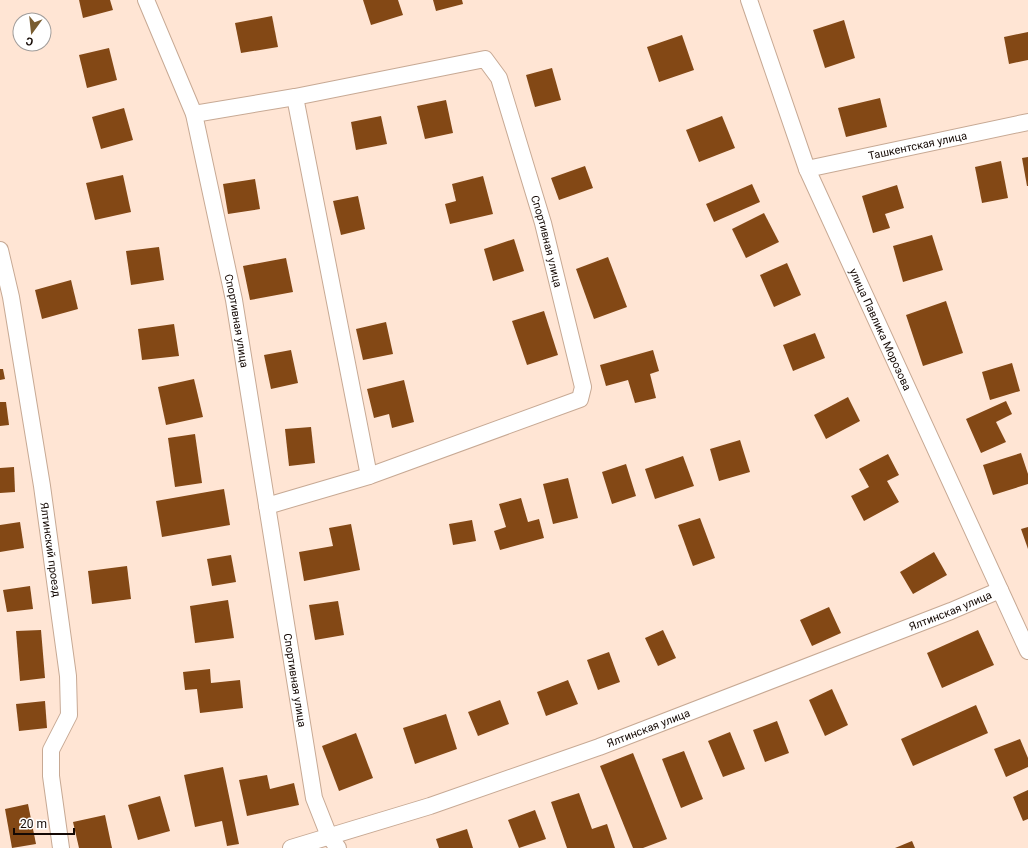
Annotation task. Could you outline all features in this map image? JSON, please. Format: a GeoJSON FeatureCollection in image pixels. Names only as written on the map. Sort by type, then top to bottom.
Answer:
{"type":"FeatureCollection","features":[{"type":"Feature","properties":{"kind":"street","name":"Спортивная улица"},"geometry":{"type":"LineString","coordinates":[[146,0],[194,114],[234,300],[314,798],[334,842]]}},
{"type":"Feature","properties":{"kind":"street","name":"улица Павлика Морозова"},"geometry":{"type":"LineString","coordinates":[[749,0],[807,169],[1028,651]]}},
{"type":"Feature","properties":{"kind":"street","name":"Спортивная улица"},"geometry":{"type":"LineString","coordinates":[[194,114],[295,97],[485,59],[499,78],[543,223],[583,387],[580,399],[369,476],[266,506]]}},
{"type":"Feature","properties":{"kind":"street"},"geometry":{"type":"LineString","coordinates":[[295,97],[369,476]]}},
{"type":"Feature","properties":{"kind":"street","name":"Ташкентская улица"},"geometry":{"type":"LineString","coordinates":[[807,169],[1028,122]]}},
{"type":"Feature","properties":{"kind":"street","name":"Ялтинский проезд"},"geometry":{"type":"LineString","coordinates":[[0,250],[11,297],[42,486],[68,676],[69,715],[51,750],[51,776],[61,848]]}},
{"type":"Feature","properties":{"kind":"street","name":"Ялтинская улица"},"geometry":{"type":"LineString","coordinates":[[290,848],[334,842],[430,806],[599,747],[943,614],[1000,590]]}},
{"type":"Feature","properties":{"kind":"building"},"geometry":{"type":"Polygon","coordinates":[[[79,0],[110,0],[113,10],[83,18],[79,0]]]}},
{"type":"Feature","properties":{"kind":"building"},"geometry":{"type":"Polygon","coordinates":[[[363,0],[398,0],[403,15],[371,25],[363,0]]]}},
{"type":"Feature","properties":{"kind":"building"},"geometry":{"type":"Polygon","coordinates":[[[433,0],[462,0],[463,4],[436,11],[433,0]]]}},
{"type":"Feature","properties":{"kind":"building"},"geometry":{"type":"Polygon","coordinates":[[[272,16],[278,47],[241,53],[235,23],[272,16]]]}},
{"type":"Feature","properties":{"kind":"building"},"geometry":{"type":"Polygon","coordinates":[[[844,20],[855,58],[825,68],[813,30],[844,20]]]}},
{"type":"Feature","properties":{"kind":"building"},"geometry":{"type":"Polygon","coordinates":[[[1028,32],[1028,60],[1009,64],[1004,37],[1028,32]]]}},
{"type":"Feature","properties":{"kind":"building"},"geometry":{"type":"Polygon","coordinates":[[[682,35],[694,70],[659,82],[647,47],[682,35]]]}},
{"type":"Feature","properties":{"kind":"building"},"geometry":{"type":"Polygon","coordinates":[[[109,48],[117,80],[87,88],[79,55],[109,48]]]}},
{"type":"Feature","properties":{"kind":"building"},"geometry":{"type":"Polygon","coordinates":[[[552,68],[561,100],[535,107],[526,75],[552,68]]]}},
{"type":"Feature","properties":{"kind":"building"},"geometry":{"type":"Polygon","coordinates":[[[880,98],[887,127],[846,137],[838,108],[880,98]]]}},
{"type":"Feature","properties":{"kind":"building"},"geometry":{"type":"Polygon","coordinates":[[[446,100],[453,133],[425,139],[417,106],[446,100]]]}},
{"type":"Feature","properties":{"kind":"building"},"geometry":{"type":"Polygon","coordinates":[[[124,108],[133,140],[101,149],[92,117],[124,108]]]}},
{"type":"Feature","properties":{"kind":"building"},"geometry":{"type":"Polygon","coordinates":[[[381,116],[387,144],[356,150],[351,122],[381,116]]]}},
{"type":"Feature","properties":{"kind":"building"},"geometry":{"type":"Polygon","coordinates":[[[722,116],[735,148],[699,162],[686,130],[722,116]]]}},
{"type":"Feature","properties":{"kind":"building"},"geometry":{"type":"Polygon","coordinates":[[[1028,157],[1028,186],[1027,186],[1022,158],[1028,157]]]}},
{"type":"Feature","properties":{"kind":"building"},"geometry":{"type":"Polygon","coordinates":[[[1001,161],[1008,198],[982,203],[975,167],[1001,161]]]}},
{"type":"Feature","properties":{"kind":"building"},"geometry":{"type":"Polygon","coordinates":[[[585,166],[593,188],[559,200],[551,178],[585,166]]]}},
{"type":"Feature","properties":{"kind":"building"},"geometry":{"type":"Polygon","coordinates":[[[123,175],[131,212],[95,220],[86,183],[123,175]]]}},
{"type":"Feature","properties":{"kind":"building"},"geometry":{"type":"Polygon","coordinates":[[[483,176],[493,214],[450,224],[445,204],[456,201],[452,184],[483,176]]]}},
{"type":"Feature","properties":{"kind":"building"},"geometry":{"type":"Polygon","coordinates":[[[255,179],[260,209],[228,214],[223,184],[255,179]]]}},
{"type":"Feature","properties":{"kind":"building"},"geometry":{"type":"Polygon","coordinates":[[[752,184],[760,202],[714,222],[706,204],[752,184]]]}},
{"type":"Feature","properties":{"kind":"building"},"geometry":{"type":"Polygon","coordinates":[[[897,185],[904,208],[885,214],[890,228],[873,233],[862,196],[897,185]]]}},
{"type":"Feature","properties":{"kind":"building"},"geometry":{"type":"Polygon","coordinates":[[[358,196],[365,229],[341,235],[333,201],[358,196]]]}},
{"type":"Feature","properties":{"kind":"building"},"geometry":{"type":"Polygon","coordinates":[[[764,213],[779,242],[746,258],[732,229],[764,213]]]}},
{"type":"Feature","properties":{"kind":"building"},"geometry":{"type":"Polygon","coordinates":[[[932,235],[943,270],[903,282],[893,246],[932,235]]]}},
{"type":"Feature","properties":{"kind":"building"},"geometry":{"type":"Polygon","coordinates":[[[514,239],[524,271],[493,281],[484,249],[514,239]]]}},
{"type":"Feature","properties":{"kind":"building"},"geometry":{"type":"Polygon","coordinates":[[[159,247],[164,280],[131,285],[126,251],[159,247]]]}},
{"type":"Feature","properties":{"kind":"building"},"geometry":{"type":"Polygon","coordinates":[[[608,257],[627,307],[594,319],[576,269],[608,257]]]}},
{"type":"Feature","properties":{"kind":"building"},"geometry":{"type":"Polygon","coordinates":[[[286,258],[293,292],[250,300],[243,266],[286,258]]]}},
{"type":"Feature","properties":{"kind":"building"},"geometry":{"type":"Polygon","coordinates":[[[787,263],[801,295],[774,307],[760,275],[787,263]]]}},
{"type":"Feature","properties":{"kind":"building"},"geometry":{"type":"Polygon","coordinates":[[[71,280],[78,309],[42,319],[35,290],[71,280]]]}},
{"type":"Feature","properties":{"kind":"building"},"geometry":{"type":"Polygon","coordinates":[[[946,301],[963,353],[923,366],[906,315],[946,301]]]}},
{"type":"Feature","properties":{"kind":"building"},"geometry":{"type":"Polygon","coordinates":[[[544,311],[558,355],[527,365],[512,321],[544,311]]]}},
{"type":"Feature","properties":{"kind":"building"},"geometry":{"type":"Polygon","coordinates":[[[386,322],[393,354],[363,360],[356,329],[386,322]]]}},
{"type":"Feature","properties":{"kind":"building"},"geometry":{"type":"Polygon","coordinates":[[[174,324],[179,356],[142,360],[138,329],[174,324]]]}},
{"type":"Feature","properties":{"kind":"building"},"geometry":{"type":"Polygon","coordinates":[[[815,333],[825,358],[793,371],[783,345],[815,333]]]}},
{"type":"Feature","properties":{"kind":"building"},"geometry":{"type":"Polygon","coordinates":[[[291,350],[298,383],[271,389],[264,355],[291,350]]]}},
{"type":"Feature","properties":{"kind":"building"},"geometry":{"type":"Polygon","coordinates":[[[653,350],[659,371],[650,374],[656,398],[635,403],[628,380],[606,386],[600,365],[653,350]]]}},
{"type":"Feature","properties":{"kind":"building"},"geometry":{"type":"Polygon","coordinates":[[[1012,363],[1020,391],[990,400],[982,372],[1012,363]]]}},
{"type":"Feature","properties":{"kind":"building"},"geometry":{"type":"Polygon","coordinates":[[[0,369],[3,369],[5,379],[0,380],[0,369]]]}},
{"type":"Feature","properties":{"kind":"building"},"geometry":{"type":"Polygon","coordinates":[[[194,379],[203,417],[166,425],[158,387],[194,379]]]}},
{"type":"Feature","properties":{"kind":"building"},"geometry":{"type":"Polygon","coordinates":[[[404,380],[414,422],[392,428],[389,414],[374,418],[367,389],[404,380]]]}},
{"type":"Feature","properties":{"kind":"building"},"geometry":{"type":"Polygon","coordinates":[[[848,397],[860,421],[826,439],[814,415],[848,397]]]}},
{"type":"Feature","properties":{"kind":"building"},"geometry":{"type":"Polygon","coordinates":[[[1006,401],[1012,414],[996,422],[1006,442],[981,453],[966,419],[1006,401]]]}},
{"type":"Feature","properties":{"kind":"building"},"geometry":{"type":"Polygon","coordinates":[[[0,402],[6,402],[9,425],[0,426],[0,402]]]}},
{"type":"Feature","properties":{"kind":"building"},"geometry":{"type":"Polygon","coordinates":[[[311,427],[315,463],[289,466],[285,429],[311,427]]]}},
{"type":"Feature","properties":{"kind":"building"},"geometry":{"type":"Polygon","coordinates":[[[195,434],[202,483],[175,487],[168,438],[195,434]]]}},
{"type":"Feature","properties":{"kind":"building"},"geometry":{"type":"Polygon","coordinates":[[[740,440],[750,472],[719,481],[710,449],[740,440]]]}},
{"type":"Feature","properties":{"kind":"building"},"geometry":{"type":"Polygon","coordinates":[[[1021,453],[1028,474],[1028,484],[993,495],[983,465],[1021,453]]]}},
{"type":"Feature","properties":{"kind":"building"},"geometry":{"type":"Polygon","coordinates":[[[888,454],[899,475],[887,481],[899,502],[864,521],[851,496],[869,487],[859,469],[888,454]]]}},
{"type":"Feature","properties":{"kind":"building"},"geometry":{"type":"Polygon","coordinates":[[[683,456],[694,486],[655,499],[645,469],[683,456]]]}},
{"type":"Feature","properties":{"kind":"building"},"geometry":{"type":"Polygon","coordinates":[[[626,464],[636,496],[612,504],[602,472],[626,464]]]}},
{"type":"Feature","properties":{"kind":"building"},"geometry":{"type":"Polygon","coordinates":[[[14,467],[15,492],[0,493],[0,468],[14,467]]]}},
{"type":"Feature","properties":{"kind":"building"},"geometry":{"type":"Polygon","coordinates":[[[568,478],[578,518],[553,524],[543,484],[568,478]]]}},
{"type":"Feature","properties":{"kind":"building"},"geometry":{"type":"Polygon","coordinates":[[[224,489],[230,525],[162,537],[156,501],[224,489]]]}},
{"type":"Feature","properties":{"kind":"building"},"geometry":{"type":"Polygon","coordinates":[[[521,498],[528,522],[539,519],[544,538],[500,550],[494,531],[506,527],[499,504],[521,498]]]}},
{"type":"Feature","properties":{"kind":"building"},"geometry":{"type":"Polygon","coordinates":[[[700,518],[715,558],[693,566],[678,525],[700,518]]]}},
{"type":"Feature","properties":{"kind":"building"},"geometry":{"type":"Polygon","coordinates":[[[472,520],[476,541],[453,545],[449,524],[472,520]]]}},
{"type":"Feature","properties":{"kind":"building"},"geometry":{"type":"Polygon","coordinates":[[[20,522],[24,548],[0,552],[0,525],[20,522]]]}},
{"type":"Feature","properties":{"kind":"building"},"geometry":{"type":"Polygon","coordinates":[[[351,524],[360,570],[304,581],[299,552],[333,546],[329,528],[351,524]]]}},
{"type":"Feature","properties":{"kind":"building"},"geometry":{"type":"Polygon","coordinates":[[[1028,527],[1028,549],[1021,529],[1028,527]]]}},
{"type":"Feature","properties":{"kind":"building"},"geometry":{"type":"Polygon","coordinates":[[[934,552],[947,575],[913,594],[900,572],[934,552]]]}},
{"type":"Feature","properties":{"kind":"building"},"geometry":{"type":"Polygon","coordinates":[[[231,555],[236,582],[212,586],[207,559],[231,555]]]}},
{"type":"Feature","properties":{"kind":"building"},"geometry":{"type":"Polygon","coordinates":[[[127,566],[131,599],[92,604],[88,571],[127,566]]]}},
{"type":"Feature","properties":{"kind":"building"},"geometry":{"type":"Polygon","coordinates":[[[30,586],[33,609],[7,612],[3,590],[30,586]]]}},
{"type":"Feature","properties":{"kind":"building"},"geometry":{"type":"Polygon","coordinates":[[[228,600],[234,638],[195,643],[190,606],[228,600]]]}},
{"type":"Feature","properties":{"kind":"building"},"geometry":{"type":"Polygon","coordinates":[[[338,601],[344,635],[315,640],[309,605],[338,601]]]}},
{"type":"Feature","properties":{"kind":"building"},"geometry":{"type":"Polygon","coordinates":[[[829,607],[841,633],[812,646],[800,620],[829,607]]]}},
{"type":"Feature","properties":{"kind":"building"},"geometry":{"type":"Polygon","coordinates":[[[41,630],[45,678],[20,681],[16,631],[41,630]]]}},
{"type":"Feature","properties":{"kind":"building"},"geometry":{"type":"Polygon","coordinates":[[[663,630],[676,658],[658,666],[645,638],[663,630]]]}},
{"type":"Feature","properties":{"kind":"building"},"geometry":{"type":"Polygon","coordinates":[[[978,630],[994,665],[942,688],[927,653],[978,630]]]}},
{"type":"Feature","properties":{"kind":"building"},"geometry":{"type":"Polygon","coordinates":[[[609,652],[620,682],[598,690],[587,660],[609,652]]]}},
{"type":"Feature","properties":{"kind":"building"},"geometry":{"type":"Polygon","coordinates":[[[210,669],[211,683],[240,680],[243,708],[200,713],[197,689],[185,690],[183,672],[210,669]]]}},
{"type":"Feature","properties":{"kind":"building"},"geometry":{"type":"Polygon","coordinates":[[[568,680],[578,704],[546,716],[537,692],[568,680]]]}},
{"type":"Feature","properties":{"kind":"building"},"geometry":{"type":"Polygon","coordinates":[[[832,689],[848,725],[825,736],[809,700],[832,689]]]}},
{"type":"Feature","properties":{"kind":"building"},"geometry":{"type":"Polygon","coordinates":[[[500,700],[509,724],[478,736],[468,712],[500,700]]]}},
{"type":"Feature","properties":{"kind":"building"},"geometry":{"type":"Polygon","coordinates":[[[45,701],[47,728],[19,731],[16,704],[45,701]]]}},
{"type":"Feature","properties":{"kind":"building"},"geometry":{"type":"Polygon","coordinates":[[[976,705],[988,733],[913,766],[901,739],[976,705]]]}},
{"type":"Feature","properties":{"kind":"building"},"geometry":{"type":"Polygon","coordinates":[[[446,714],[457,749],[415,764],[403,728],[446,714]]]}},
{"type":"Feature","properties":{"kind":"building"},"geometry":{"type":"Polygon","coordinates":[[[777,721],[789,753],[765,762],[753,730],[777,721]]]}},
{"type":"Feature","properties":{"kind":"building"},"geometry":{"type":"Polygon","coordinates":[[[730,732],[745,769],[723,777],[708,741],[730,732]]]}},
{"type":"Feature","properties":{"kind":"building"},"geometry":{"type":"Polygon","coordinates":[[[356,733],[373,778],[339,791],[322,746],[356,733]]]}},
{"type":"Feature","properties":{"kind":"building"},"geometry":{"type":"Polygon","coordinates":[[[1020,739],[1028,758],[1028,767],[1006,777],[994,749],[1020,739]]]}},
{"type":"Feature","properties":{"kind":"building"},"geometry":{"type":"Polygon","coordinates":[[[684,751],[703,799],[681,808],[662,759],[684,751]]]}},
{"type":"Feature","properties":{"kind":"building"},"geometry":{"type":"Polygon","coordinates":[[[633,753],[667,839],[643,848],[633,848],[600,766],[633,753]]]}},
{"type":"Feature","properties":{"kind":"building"},"geometry":{"type":"Polygon","coordinates":[[[223,767],[239,844],[227,846],[222,821],[195,827],[184,775],[223,767]]]}},
{"type":"Feature","properties":{"kind":"building"},"geometry":{"type":"Polygon","coordinates":[[[267,775],[270,789],[294,783],[299,805],[247,816],[239,780],[267,775]]]}},
{"type":"Feature","properties":{"kind":"building"},"geometry":{"type":"Polygon","coordinates":[[[1028,790],[1028,819],[1023,821],[1013,797],[1028,790]]]}},
{"type":"Feature","properties":{"kind":"building"},"geometry":{"type":"Polygon","coordinates":[[[579,793],[592,829],[607,824],[615,848],[567,848],[551,802],[579,793]]]}},
{"type":"Feature","properties":{"kind":"building"},"geometry":{"type":"Polygon","coordinates":[[[160,796],[170,831],[138,840],[128,805],[160,796]]]}},
{"type":"Feature","properties":{"kind":"building"},"geometry":{"type":"Polygon","coordinates":[[[28,804],[36,844],[12,848],[5,809],[28,804]]]}},
{"type":"Feature","properties":{"kind":"building"},"geometry":{"type":"Polygon","coordinates":[[[535,810],[546,839],[519,848],[508,820],[535,810]]]}},
{"type":"Feature","properties":{"kind":"building"},"geometry":{"type":"Polygon","coordinates":[[[105,815],[112,848],[79,848],[73,822],[105,815]]]}},
{"type":"Feature","properties":{"kind":"building"},"geometry":{"type":"Polygon","coordinates":[[[467,829],[473,848],[439,848],[436,839],[467,829]]]}},
{"type":"Feature","properties":{"kind":"building"},"geometry":{"type":"Polygon","coordinates":[[[912,841],[915,848],[895,848],[912,841]]]}}]}
